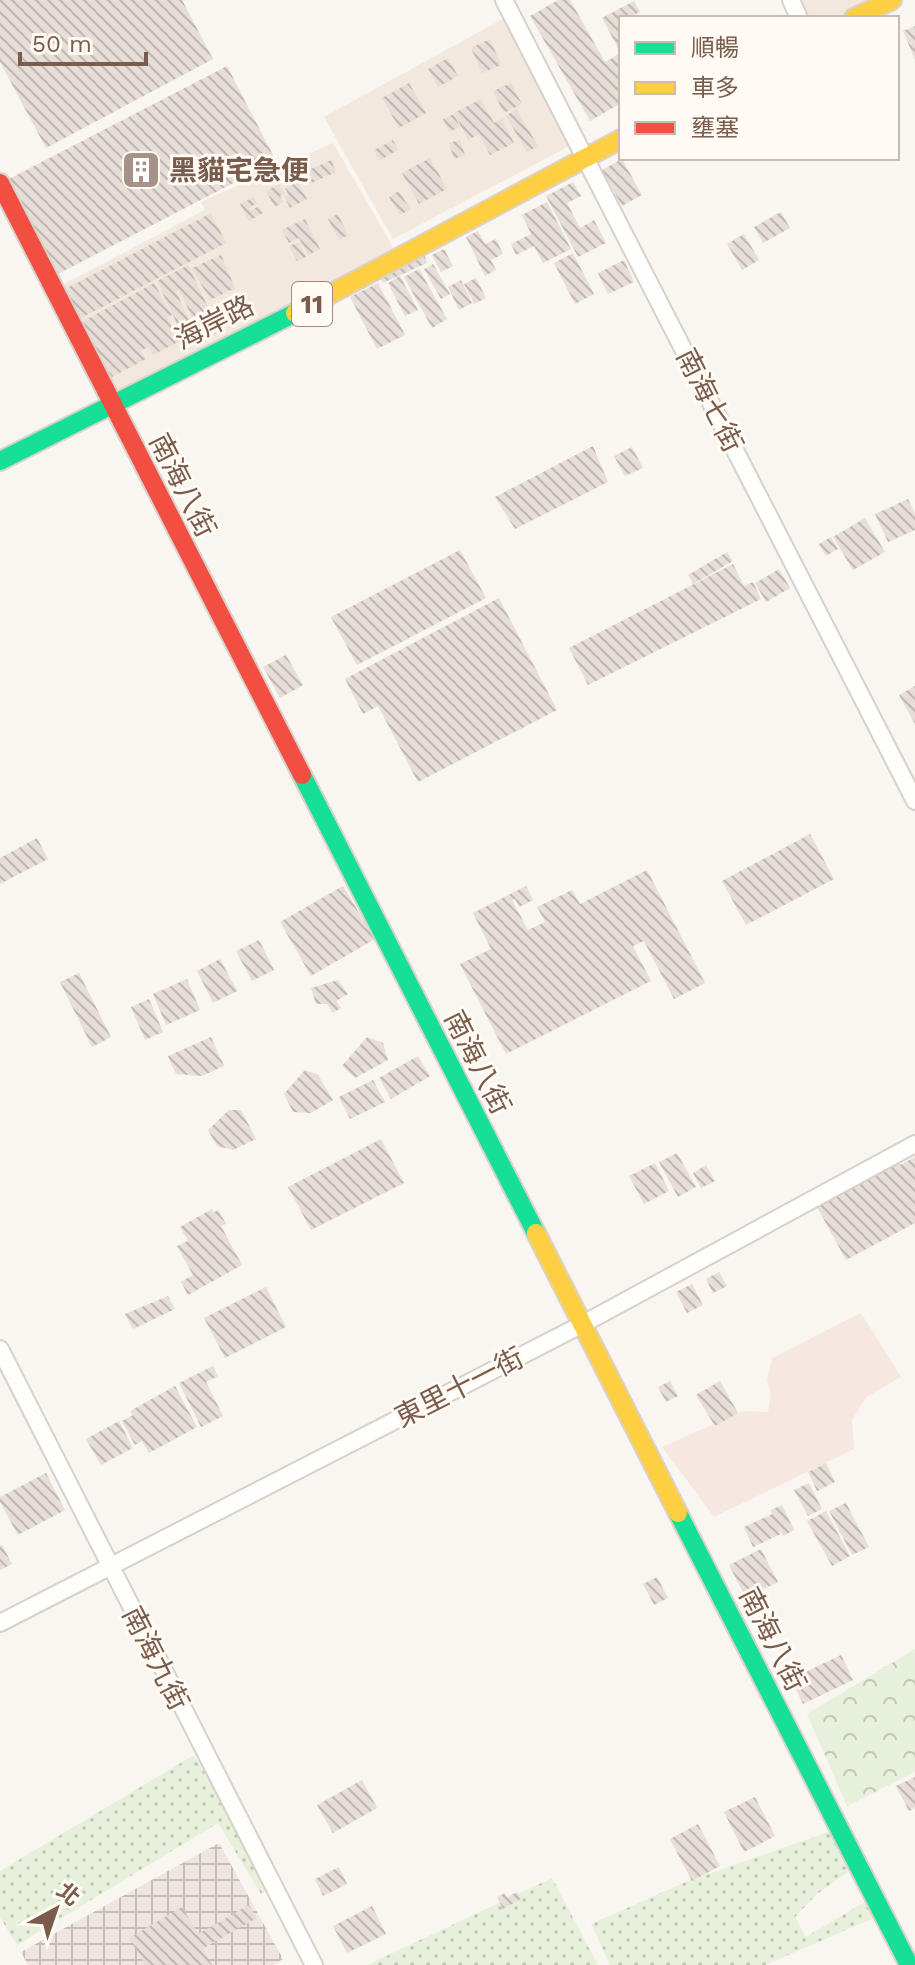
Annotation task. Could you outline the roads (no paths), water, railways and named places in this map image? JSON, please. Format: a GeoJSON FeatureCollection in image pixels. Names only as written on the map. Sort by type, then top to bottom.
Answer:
{"type":"FeatureCollection","features":[{"type":"Feature","properties":{"kind":"street","name":"南海七街"},"geometry":{"type":"LineString","coordinates":[[504,0],[915,801]]}},
{"type":"Feature","properties":{"kind":"street"},"geometry":{"type":"LineString","coordinates":[[858,16],[892,0]]}},
{"type":"Feature","properties":{"kind":"street","name":"海岸路"},"geometry":{"type":"LineString","coordinates":[[0,461],[267,328],[619,140]]}},
{"type":"Feature","properties":{"kind":"street","name":"南海八街"},"geometry":{"type":"LineString","coordinates":[[0,183],[909,1965]]}},
{"type":"Feature","properties":{"kind":"street","name":"東里十一街"},"geometry":{"type":"LineString","coordinates":[[0,1623],[581,1325],[915,1144]]}},
{"type":"Feature","properties":{"kind":"street","name":"南海九街"},"geometry":{"type":"LineString","coordinates":[[0,1349],[314,1965]]}},
{"type":"Feature","properties":{"kind":"place","name":"黑貓宅急便"},"geometry":{"type":"Point","coordinates":[141,170]}}]}
